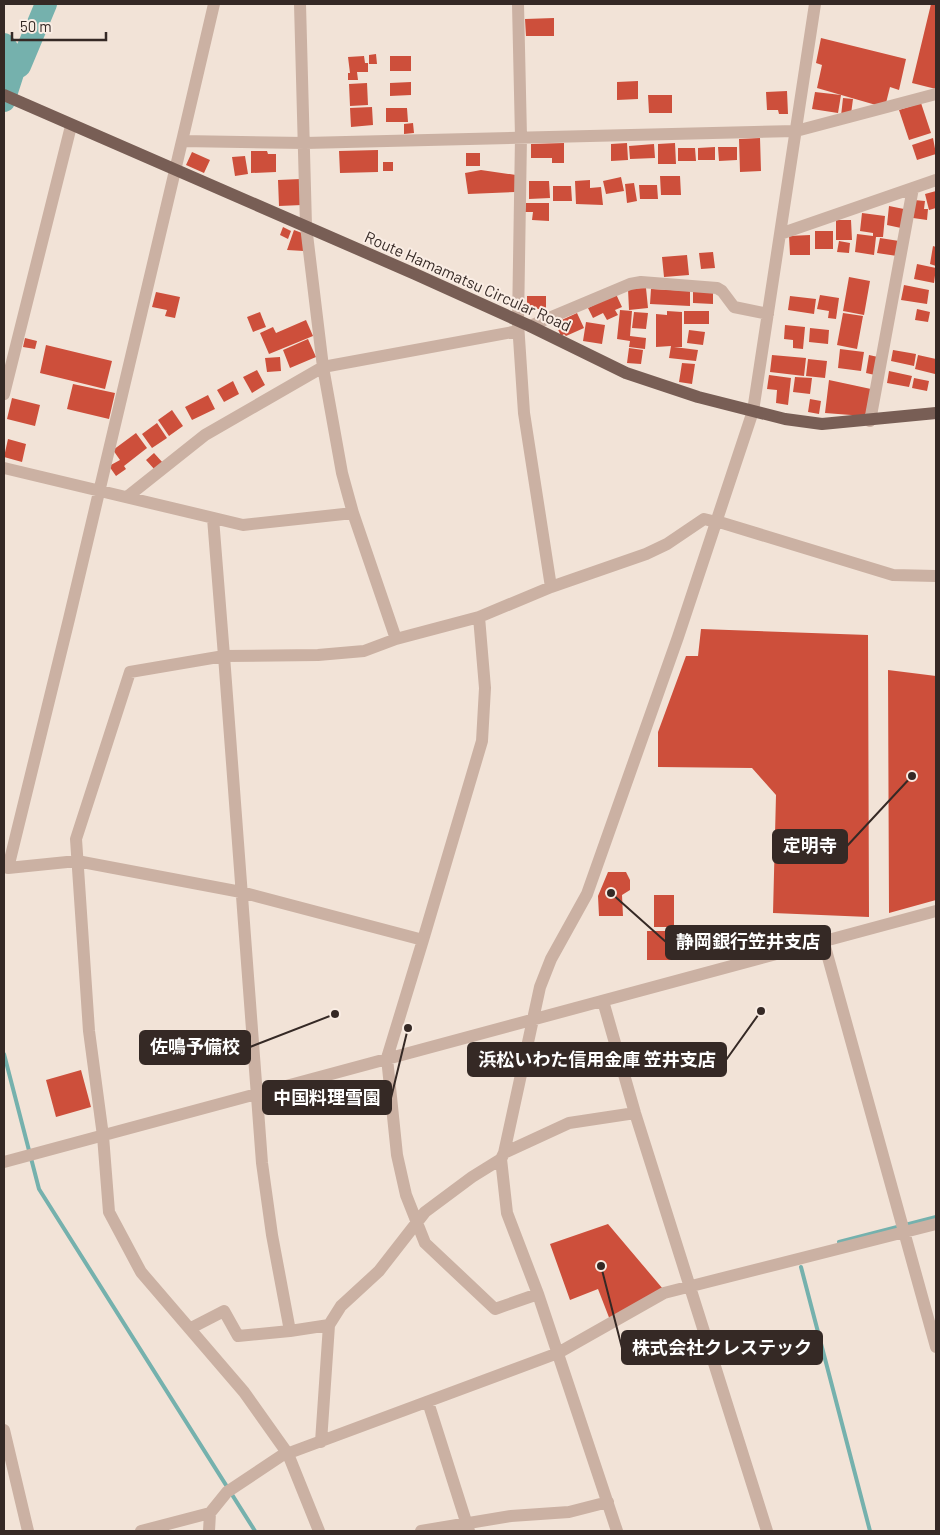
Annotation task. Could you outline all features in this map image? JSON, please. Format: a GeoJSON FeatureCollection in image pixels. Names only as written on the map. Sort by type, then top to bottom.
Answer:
{"type":"FeatureCollection","features":[{"type":"Feature","properties":{"kind":"main road","name":"Route Hamamatsu Circular Road"},"geometry":{"type":"LineString","coordinates":[[4,95],[71,126],[306,226],[626,373],[698,397],[785,419],[822,424],[870,421],[936,413]]}},
{"type":"Feature","properties":{"kind":"street"},"geometry":{"type":"LineString","coordinates":[[214,4],[69,619],[6,867],[77,861],[241,892],[423,940]]}},
{"type":"Feature","properties":{"kind":"street"},"geometry":{"type":"LineString","coordinates":[[300,4],[306,226],[324,367],[342,473],[353,514],[396,639]]}},
{"type":"Feature","properties":{"kind":"street"},"geometry":{"type":"LineString","coordinates":[[518,4],[524,412],[551,587]]}},
{"type":"Feature","properties":{"kind":"street"},"geometry":{"type":"LineString","coordinates":[[617,1531],[538,1294],[507,1213],[502,1156],[540,987],[551,959],[586,894],[753,411],[815,4]]}},
{"type":"Feature","properties":{"kind":"street"},"geometry":{"type":"LineString","coordinates":[[182,142],[304,143],[796,131],[936,94]]}},
{"type":"Feature","properties":{"kind":"street"},"geometry":{"type":"LineString","coordinates":[[4,394],[71,126]]}},
{"type":"Feature","properties":{"kind":"street"},"geometry":{"type":"LineString","coordinates":[[780,234],[936,180]]}},
{"type":"Feature","properties":{"kind":"street"},"geometry":{"type":"LineString","coordinates":[[870,421],[912,188]]}},
{"type":"Feature","properties":{"kind":"street"},"geometry":{"type":"LineString","coordinates":[[127,496],[205,435],[324,367],[522,326],[630,284],[641,282],[717,288],[722,291],[734,307],[768,314]]}},
{"type":"Feature","properties":{"kind":"street"},"geometry":{"type":"LineString","coordinates":[[4,468],[244,524],[353,514]]}},
{"type":"Feature","properties":{"kind":"street"},"geometry":{"type":"LineString","coordinates":[[213,518],[262,1163],[272,1235],[290,1331]]}},
{"type":"Feature","properties":{"kind":"street"},"geometry":{"type":"LineString","coordinates":[[320,1531],[288,1454],[244,1392],[142,1272],[109,1212],[103,1136],[89,1031],[76,840],[130,672],[224,656],[318,655],[364,651],[396,639],[479,616],[667,544],[704,519],[893,575],[936,576]]}},
{"type":"Feature","properties":{"kind":"street"},"geometry":{"type":"LineString","coordinates":[[479,616],[485,688],[482,741],[387,1058],[397,1154],[406,1195],[425,1243],[495,1309],[538,1294]]}},
{"type":"Feature","properties":{"kind":"street"},"geometry":{"type":"LineString","coordinates":[[4,1162],[258,1095],[387,1058],[779,952],[824,943],[936,911]]}},
{"type":"Feature","properties":{"kind":"street"},"geometry":{"type":"LineString","coordinates":[[824,943],[936,1347]]}},
{"type":"Feature","properties":{"kind":"street"},"geometry":{"type":"LineString","coordinates":[[602,1001],[635,1113],[767,1531]]}},
{"type":"Feature","properties":{"kind":"street"},"geometry":{"type":"LineString","coordinates":[[321,1442],[329,1325],[341,1306],[379,1270],[416,1223],[439,1201],[502,1156],[569,1123],[635,1113]]}},
{"type":"Feature","properties":{"kind":"street"},"geometry":{"type":"LineString","coordinates":[[140,1531],[210,1513],[229,1491],[281,1456],[558,1353],[664,1294],[903,1226],[936,1224]]}},
{"type":"Feature","properties":{"kind":"street"},"geometry":{"type":"LineString","coordinates":[[191,1328],[224,1311],[238,1336],[329,1325]]}},
{"type":"Feature","properties":{"kind":"street"},"geometry":{"type":"LineString","coordinates":[[428,1402],[468,1527]]}},
{"type":"Feature","properties":{"kind":"street"},"geometry":{"type":"LineString","coordinates":[[4,1430],[28,1531]]}},
{"type":"Feature","properties":{"kind":"street"},"geometry":{"type":"LineString","coordinates":[[421,1531],[468,1527],[511,1516],[569,1512],[608,1502]]}},
{"type":"Feature","properties":{"kind":"street"},"geometry":{"type":"LineString","coordinates":[[209,1531],[210,1513]]}},
{"type":"Feature","properties":{"kind":"building"},"geometry":{"type":"Polygon","coordinates":[[[931,4],[936,4],[936,89],[912,83],[931,4]]]}},
{"type":"Feature","properties":{"kind":"building"},"geometry":{"type":"Polygon","coordinates":[[[554,18],[554,36],[526,36],[525,19],[554,18]]]}},
{"type":"Feature","properties":{"kind":"building"},"geometry":{"type":"Polygon","coordinates":[[[821,38],[906,59],[899,90],[890,87],[886,103],[876,105],[817,88],[822,65],[816,63],[821,38]]]}},
{"type":"Feature","properties":{"kind":"building"},"geometry":{"type":"Polygon","coordinates":[[[376,54],[377,64],[369,64],[369,55],[376,54]]]}},
{"type":"Feature","properties":{"kind":"building"},"geometry":{"type":"Polygon","coordinates":[[[364,56],[365,63],[368,63],[368,72],[357,72],[358,80],[348,80],[348,73],[350,73],[348,57],[364,56]]]}},
{"type":"Feature","properties":{"kind":"building"},"geometry":{"type":"Polygon","coordinates":[[[390,56],[411,56],[411,71],[390,71],[390,56]]]}},
{"type":"Feature","properties":{"kind":"building"},"geometry":{"type":"Polygon","coordinates":[[[638,81],[638,99],[617,100],[617,82],[638,81]]]}},
{"type":"Feature","properties":{"kind":"building"},"geometry":{"type":"Polygon","coordinates":[[[411,82],[411,95],[390,96],[390,83],[411,82]]]}},
{"type":"Feature","properties":{"kind":"building"},"geometry":{"type":"Polygon","coordinates":[[[367,83],[368,105],[350,106],[349,84],[367,83]]]}},
{"type":"Feature","properties":{"kind":"building"},"geometry":{"type":"Polygon","coordinates":[[[787,91],[788,114],[779,114],[778,110],[767,110],[766,92],[787,91]]]}},
{"type":"Feature","properties":{"kind":"building"},"geometry":{"type":"Polygon","coordinates":[[[815,92],[841,95],[838,113],[812,109],[815,92]]]}},
{"type":"Feature","properties":{"kind":"building"},"geometry":{"type":"Polygon","coordinates":[[[648,95],[672,95],[672,113],[649,113],[648,95]]]}},
{"type":"Feature","properties":{"kind":"building"},"geometry":{"type":"Polygon","coordinates":[[[843,98],[853,99],[851,114],[841,116],[843,98]]]}},
{"type":"Feature","properties":{"kind":"building"},"geometry":{"type":"Polygon","coordinates":[[[921,103],[931,133],[909,140],[899,110],[921,103]]]}},
{"type":"Feature","properties":{"kind":"building"},"geometry":{"type":"Polygon","coordinates":[[[372,107],[373,125],[351,127],[350,108],[372,107]]]}},
{"type":"Feature","properties":{"kind":"building"},"geometry":{"type":"Polygon","coordinates":[[[386,108],[407,108],[408,122],[386,122],[386,108]]]}},
{"type":"Feature","properties":{"kind":"building"},"geometry":{"type":"Polygon","coordinates":[[[413,123],[414,133],[404,134],[404,124],[413,123]]]}},
{"type":"Feature","properties":{"kind":"building"},"geometry":{"type":"Polygon","coordinates":[[[760,138],[761,171],[740,172],[739,139],[760,138]]]}},
{"type":"Feature","properties":{"kind":"building"},"geometry":{"type":"Polygon","coordinates":[[[933,138],[936,154],[917,160],[912,145],[933,138]]]}},
{"type":"Feature","properties":{"kind":"building"},"geometry":{"type":"Polygon","coordinates":[[[564,143],[564,163],[552,163],[552,158],[531,158],[531,144],[564,143]]]}},
{"type":"Feature","properties":{"kind":"building"},"geometry":{"type":"Polygon","coordinates":[[[627,143],[628,160],[611,161],[611,144],[627,143]]]}},
{"type":"Feature","properties":{"kind":"building"},"geometry":{"type":"Polygon","coordinates":[[[675,143],[676,164],[658,164],[658,144],[675,143]]]}},
{"type":"Feature","properties":{"kind":"building"},"geometry":{"type":"Polygon","coordinates":[[[654,144],[655,158],[630,159],[629,146],[654,144]]]}},
{"type":"Feature","properties":{"kind":"building"},"geometry":{"type":"Polygon","coordinates":[[[715,147],[715,160],[698,160],[698,148],[715,147]]]}},
{"type":"Feature","properties":{"kind":"building"},"geometry":{"type":"Polygon","coordinates":[[[718,147],[737,147],[737,160],[719,161],[718,147]]]}},
{"type":"Feature","properties":{"kind":"building"},"geometry":{"type":"Polygon","coordinates":[[[678,148],[695,148],[696,161],[678,161],[678,148]]]}},
{"type":"Feature","properties":{"kind":"building"},"geometry":{"type":"Polygon","coordinates":[[[378,150],[378,172],[340,173],[339,151],[378,150]]]}},
{"type":"Feature","properties":{"kind":"building"},"geometry":{"type":"Polygon","coordinates":[[[251,151],[267,151],[268,154],[276,154],[276,172],[251,173],[251,151]]]}},
{"type":"Feature","properties":{"kind":"building"},"geometry":{"type":"Polygon","coordinates":[[[192,152],[210,160],[204,173],[186,165],[192,152]]]}},
{"type":"Feature","properties":{"kind":"building"},"geometry":{"type":"Polygon","coordinates":[[[466,153],[480,153],[480,166],[466,166],[466,153]]]}},
{"type":"Feature","properties":{"kind":"building"},"geometry":{"type":"Polygon","coordinates":[[[245,156],[248,174],[235,176],[232,157],[245,156]]]}},
{"type":"Feature","properties":{"kind":"building"},"geometry":{"type":"Polygon","coordinates":[[[383,162],[393,162],[393,171],[383,171],[383,162]]]}},
{"type":"Feature","properties":{"kind":"building"},"geometry":{"type":"Polygon","coordinates":[[[481,170],[516,175],[515,192],[468,194],[465,173],[481,170]]]}},
{"type":"Feature","properties":{"kind":"building"},"geometry":{"type":"Polygon","coordinates":[[[660,176],[680,176],[681,195],[661,195],[660,176]]]}},
{"type":"Feature","properties":{"kind":"building"},"geometry":{"type":"Polygon","coordinates":[[[621,177],[624,191],[606,194],[603,181],[621,177]]]}},
{"type":"Feature","properties":{"kind":"building"},"geometry":{"type":"Polygon","coordinates":[[[301,179],[302,205],[279,206],[278,180],[301,179]]]}},
{"type":"Feature","properties":{"kind":"building"},"geometry":{"type":"Polygon","coordinates":[[[590,180],[590,188],[601,187],[603,205],[576,204],[575,181],[590,180]]]}},
{"type":"Feature","properties":{"kind":"building"},"geometry":{"type":"Polygon","coordinates":[[[529,181],[549,181],[550,198],[529,199],[529,181]]]}},
{"type":"Feature","properties":{"kind":"building"},"geometry":{"type":"Polygon","coordinates":[[[634,183],[637,201],[627,203],[625,184],[634,183]]]}},
{"type":"Feature","properties":{"kind":"building"},"geometry":{"type":"Polygon","coordinates":[[[639,185],[657,185],[658,199],[640,199],[639,185]]]}},
{"type":"Feature","properties":{"kind":"building"},"geometry":{"type":"Polygon","coordinates":[[[553,186],[571,186],[572,201],[553,201],[553,186]]]}},
{"type":"Feature","properties":{"kind":"building"},"geometry":{"type":"Polygon","coordinates":[[[936,191],[936,208],[929,210],[925,194],[936,191]]]}},
{"type":"Feature","properties":{"kind":"building"},"geometry":{"type":"Polygon","coordinates":[[[914,200],[925,201],[924,209],[928,209],[927,220],[913,218],[914,200]]]}},
{"type":"Feature","properties":{"kind":"building"},"geometry":{"type":"Polygon","coordinates":[[[526,203],[549,203],[549,221],[532,220],[533,212],[525,212],[526,203]]]}},
{"type":"Feature","properties":{"kind":"building"},"geometry":{"type":"Polygon","coordinates":[[[889,206],[904,209],[901,228],[887,225],[889,206]]]}},
{"type":"Feature","properties":{"kind":"building"},"geometry":{"type":"Polygon","coordinates":[[[862,213],[885,216],[883,237],[876,237],[874,255],[855,252],[857,234],[873,236],[873,233],[860,231],[862,213]]]}},
{"type":"Feature","properties":{"kind":"building"},"geometry":{"type":"Polygon","coordinates":[[[836,220],[851,220],[852,240],[836,240],[836,220]]]}},
{"type":"Feature","properties":{"kind":"building"},"geometry":{"type":"Polygon","coordinates":[[[283,227],[291,231],[288,239],[280,235],[283,227]]]}},
{"type":"Feature","properties":{"kind":"building"},"geometry":{"type":"Polygon","coordinates":[[[294,230],[302,233],[304,251],[287,250],[294,230]]]}},
{"type":"Feature","properties":{"kind":"building"},"geometry":{"type":"Polygon","coordinates":[[[815,231],[833,231],[833,249],[815,249],[815,231]]]}},
{"type":"Feature","properties":{"kind":"building"},"geometry":{"type":"Polygon","coordinates":[[[810,235],[810,255],[790,255],[789,236],[810,235]]]}},
{"type":"Feature","properties":{"kind":"building"},"geometry":{"type":"Polygon","coordinates":[[[880,238],[899,241],[897,256],[877,253],[880,238]]]}},
{"type":"Feature","properties":{"kind":"building"},"geometry":{"type":"Polygon","coordinates":[[[839,241],[850,243],[849,253],[837,252],[839,241]]]}},
{"type":"Feature","properties":{"kind":"building"},"geometry":{"type":"Polygon","coordinates":[[[933,246],[936,247],[936,266],[930,264],[933,246]]]}},
{"type":"Feature","properties":{"kind":"building"},"geometry":{"type":"Polygon","coordinates":[[[713,252],[715,268],[701,269],[699,253],[713,252]]]}},
{"type":"Feature","properties":{"kind":"building"},"geometry":{"type":"Polygon","coordinates":[[[687,255],[689,275],[664,277],[662,257],[687,255]]]}},
{"type":"Feature","properties":{"kind":"building"},"geometry":{"type":"Polygon","coordinates":[[[917,264],[936,268],[934,283],[914,279],[917,264]]]}},
{"type":"Feature","properties":{"kind":"building"},"geometry":{"type":"Polygon","coordinates":[[[849,277],[870,281],[864,315],[843,311],[849,277]]]}},
{"type":"Feature","properties":{"kind":"building"},"geometry":{"type":"Polygon","coordinates":[[[904,285],[929,290],[927,304],[901,300],[904,285]]]}},
{"type":"Feature","properties":{"kind":"building"},"geometry":{"type":"Polygon","coordinates":[[[646,288],[648,308],[629,310],[628,289],[646,288]]]}},
{"type":"Feature","properties":{"kind":"building"},"geometry":{"type":"Polygon","coordinates":[[[651,289],[690,291],[690,306],[650,304],[651,289]]]}},
{"type":"Feature","properties":{"kind":"building"},"geometry":{"type":"Polygon","coordinates":[[[693,290],[713,291],[713,304],[693,303],[693,290]]]}},
{"type":"Feature","properties":{"kind":"building"},"geometry":{"type":"Polygon","coordinates":[[[156,292],[180,297],[175,318],[165,316],[167,310],[152,307],[156,292]]]}},
{"type":"Feature","properties":{"kind":"building"},"geometry":{"type":"Polygon","coordinates":[[[616,294],[622,307],[615,310],[618,315],[607,320],[603,313],[593,318],[588,308],[616,294]]]}},
{"type":"Feature","properties":{"kind":"building"},"geometry":{"type":"Polygon","coordinates":[[[820,295],[839,298],[836,319],[828,318],[829,311],[817,309],[820,295]]]}},
{"type":"Feature","properties":{"kind":"building"},"geometry":{"type":"Polygon","coordinates":[[[527,296],[546,296],[546,309],[527,309],[527,296]]]}},
{"type":"Feature","properties":{"kind":"building"},"geometry":{"type":"Polygon","coordinates":[[[790,296],[816,299],[814,314],[788,310],[790,296]]]}},
{"type":"Feature","properties":{"kind":"building"},"geometry":{"type":"Polygon","coordinates":[[[917,309],[930,312],[928,322],[915,320],[917,309]]]}},
{"type":"Feature","properties":{"kind":"building"},"geometry":{"type":"Polygon","coordinates":[[[620,310],[632,311],[630,336],[646,338],[645,349],[629,347],[630,341],[617,339],[620,310]]]}},
{"type":"Feature","properties":{"kind":"building"},"geometry":{"type":"Polygon","coordinates":[[[667,311],[682,312],[682,347],[674,347],[698,350],[696,361],[669,358],[671,346],[656,347],[656,314],[667,315],[667,311]]]}},
{"type":"Feature","properties":{"kind":"building"},"geometry":{"type":"Polygon","coordinates":[[[684,311],[709,311],[709,324],[684,324],[684,311]]]}},
{"type":"Feature","properties":{"kind":"building"},"geometry":{"type":"Polygon","coordinates":[[[260,312],[266,327],[253,332],[247,317],[260,312]]]}},
{"type":"Feature","properties":{"kind":"building"},"geometry":{"type":"Polygon","coordinates":[[[634,312],[648,313],[646,329],[632,328],[634,312]]]}},
{"type":"Feature","properties":{"kind":"building"},"geometry":{"type":"Polygon","coordinates":[[[577,313],[584,328],[566,336],[564,334],[561,336],[555,323],[577,313]]]}},
{"type":"Feature","properties":{"kind":"building"},"geometry":{"type":"Polygon","coordinates":[[[843,313],[863,316],[857,349],[837,345],[843,313]]]}},
{"type":"Feature","properties":{"kind":"building"},"geometry":{"type":"Polygon","coordinates":[[[306,320],[313,336],[269,354],[260,333],[273,327],[276,333],[306,320]]]}},
{"type":"Feature","properties":{"kind":"building"},"geometry":{"type":"Polygon","coordinates":[[[586,322],[605,325],[602,344],[583,341],[586,322]]]}},
{"type":"Feature","properties":{"kind":"building"},"geometry":{"type":"Polygon","coordinates":[[[785,325],[805,327],[803,349],[793,348],[793,340],[784,339],[785,325]]]}},
{"type":"Feature","properties":{"kind":"building"},"geometry":{"type":"Polygon","coordinates":[[[810,328],[829,330],[828,344],[809,342],[810,328]]]}},
{"type":"Feature","properties":{"kind":"building"},"geometry":{"type":"Polygon","coordinates":[[[689,330],[705,332],[703,345],[687,343],[689,330]]]}},
{"type":"Feature","properties":{"kind":"building"},"geometry":{"type":"Polygon","coordinates":[[[25,338],[37,341],[35,349],[23,347],[25,338]]]}},
{"type":"Feature","properties":{"kind":"building"},"geometry":{"type":"Polygon","coordinates":[[[308,339],[316,357],[290,368],[283,350],[308,339]]]}},
{"type":"Feature","properties":{"kind":"building"},"geometry":{"type":"Polygon","coordinates":[[[46,345],[112,361],[105,389],[40,373],[46,345]]]}},
{"type":"Feature","properties":{"kind":"building"},"geometry":{"type":"Polygon","coordinates":[[[629,348],[643,350],[641,364],[627,363],[629,348]]]}},
{"type":"Feature","properties":{"kind":"building"},"geometry":{"type":"Polygon","coordinates":[[[840,349],[864,352],[861,371],[838,368],[840,349]]]}},
{"type":"Feature","properties":{"kind":"building"},"geometry":{"type":"Polygon","coordinates":[[[893,350],[916,354],[914,366],[891,361],[893,350]]]}},
{"type":"Feature","properties":{"kind":"building"},"geometry":{"type":"Polygon","coordinates":[[[772,355],[806,358],[804,376],[770,372],[772,355]]]}},
{"type":"Feature","properties":{"kind":"building"},"geometry":{"type":"Polygon","coordinates":[[[869,355],[878,357],[875,375],[866,373],[869,355]]]}},
{"type":"Feature","properties":{"kind":"building"},"geometry":{"type":"Polygon","coordinates":[[[918,355],[936,359],[935,374],[915,369],[918,355]]]}},
{"type":"Feature","properties":{"kind":"building"},"geometry":{"type":"Polygon","coordinates":[[[280,357],[281,371],[267,372],[265,358],[280,357]]]}},
{"type":"Feature","properties":{"kind":"building"},"geometry":{"type":"Polygon","coordinates":[[[808,359],[827,361],[825,378],[806,376],[808,359]]]}},
{"type":"Feature","properties":{"kind":"building"},"geometry":{"type":"Polygon","coordinates":[[[682,363],[695,364],[692,384],[679,382],[682,363]]]}},
{"type":"Feature","properties":{"kind":"building"},"geometry":{"type":"Polygon","coordinates":[[[257,370],[265,385],[252,393],[243,377],[257,370]]]}},
{"type":"Feature","properties":{"kind":"building"},"geometry":{"type":"Polygon","coordinates":[[[889,371],[912,376],[909,387],[887,383],[889,371]]]}},
{"type":"Feature","properties":{"kind":"building"},"geometry":{"type":"Polygon","coordinates":[[[769,375],[791,378],[788,405],[776,403],[777,390],[767,389],[769,375]]]}},
{"type":"Feature","properties":{"kind":"building"},"geometry":{"type":"Polygon","coordinates":[[[795,377],[812,378],[810,394],[793,392],[795,377]]]}},
{"type":"Feature","properties":{"kind":"building"},"geometry":{"type":"Polygon","coordinates":[[[914,378],[929,381],[927,391],[912,388],[914,378]]]}},
{"type":"Feature","properties":{"kind":"building"},"geometry":{"type":"Polygon","coordinates":[[[829,380],[871,389],[864,416],[825,413],[829,380]]]}},
{"type":"Feature","properties":{"kind":"building"},"geometry":{"type":"Polygon","coordinates":[[[233,381],[239,394],[224,402],[217,390],[233,381]]]}},
{"type":"Feature","properties":{"kind":"building"},"geometry":{"type":"Polygon","coordinates":[[[73,384],[115,393],[109,419],[67,409],[73,384]]]}},
{"type":"Feature","properties":{"kind":"building"},"geometry":{"type":"Polygon","coordinates":[[[208,395],[215,409],[192,420],[185,407],[208,395]]]}},
{"type":"Feature","properties":{"kind":"building"},"geometry":{"type":"Polygon","coordinates":[[[12,398],[40,405],[35,426],[7,419],[12,398]]]}},
{"type":"Feature","properties":{"kind":"building"},"geometry":{"type":"Polygon","coordinates":[[[810,399],[821,401],[819,414],[808,412],[810,399]]]}},
{"type":"Feature","properties":{"kind":"building"},"geometry":{"type":"Polygon","coordinates":[[[172,410],[183,426],[169,436],[158,420],[172,410]]]}},
{"type":"Feature","properties":{"kind":"building"},"geometry":{"type":"Polygon","coordinates":[[[157,423],[167,438],[152,448],[142,434],[157,423]]]}},
{"type":"Feature","properties":{"kind":"building"},"geometry":{"type":"Polygon","coordinates":[[[136,433],[147,448],[124,466],[126,469],[116,476],[109,466],[120,460],[113,450],[136,433]]]}},
{"type":"Feature","properties":{"kind":"building"},"geometry":{"type":"Polygon","coordinates":[[[8,439],[26,444],[22,462],[4,457],[8,439]]]}},
{"type":"Feature","properties":{"kind":"building"},"geometry":{"type":"Polygon","coordinates":[[[154,453],[163,463],[155,470],[146,460],[154,453]]]}},
{"type":"Feature","properties":{"kind":"building"},"geometry":{"type":"Polygon","coordinates":[[[701,629],[868,635],[869,917],[773,913],[776,795],[752,768],[658,767],[658,732],[686,656],[698,656],[701,629]]]}},
{"type":"Feature","properties":{"kind":"building"},"geometry":{"type":"Polygon","coordinates":[[[888,670],[936,676],[936,900],[889,913],[888,670]]]}},
{"type":"Feature","properties":{"kind":"building"},"geometry":{"type":"Polygon","coordinates":[[[608,872],[626,872],[630,880],[630,890],[622,895],[623,916],[599,916],[598,896],[608,872]]]}},
{"type":"Feature","properties":{"kind":"building"},"geometry":{"type":"Polygon","coordinates":[[[654,895],[674,895],[674,927],[654,927],[654,895]]]}},
{"type":"Feature","properties":{"kind":"building"},"geometry":{"type":"Polygon","coordinates":[[[647,931],[671,931],[671,960],[647,960],[647,931]]]}},
{"type":"Feature","properties":{"kind":"building"},"geometry":{"type":"Polygon","coordinates":[[[81,1070],[91,1107],[56,1117],[46,1080],[81,1070]]]}},
{"type":"Feature","properties":{"kind":"building"},"geometry":{"type":"Polygon","coordinates":[[[608,1224],[663,1289],[610,1320],[598,1289],[570,1300],[550,1244],[608,1224]]]}},
{"type":"Feature","properties":{"kind":"waterway"},"geometry":{"type":"LineString","coordinates":[[4,101],[14,70],[20,66],[46,4]]}},
{"type":"Feature","properties":{"kind":"waterway"},"geometry":{"type":"LineString","coordinates":[[4,44],[9,51],[14,70]]}},
{"type":"Feature","properties":{"kind":"waterway"},"geometry":{"type":"LineString","coordinates":[[4,1054],[39,1189],[255,1531]]}},
{"type":"Feature","properties":{"kind":"waterway"},"geometry":{"type":"LineString","coordinates":[[839,1242],[936,1217]]}},
{"type":"Feature","properties":{"kind":"waterway"},"geometry":{"type":"LineString","coordinates":[[801,1267],[870,1531]]}},
{"type":"Feature","properties":{"kind":"place","name":"定明寺"},"geometry":{"type":"Point","coordinates":[912,776]}},
{"type":"Feature","properties":{"kind":"place","name":"静岡銀行笠井支店"},"geometry":{"type":"Point","coordinates":[611,893]}},
{"type":"Feature","properties":{"kind":"place","name":"浜松いわた信用金庫 笠井支店"},"geometry":{"type":"Point","coordinates":[761,1011]}},
{"type":"Feature","properties":{"kind":"place","name":"佐鳴予備校"},"geometry":{"type":"Point","coordinates":[335,1014]}},
{"type":"Feature","properties":{"kind":"place","name":"中国料理雪園"},"geometry":{"type":"Point","coordinates":[408,1028]}},
{"type":"Feature","properties":{"kind":"place","name":"株式会社クレステック"},"geometry":{"type":"Point","coordinates":[601,1266]}}]}
